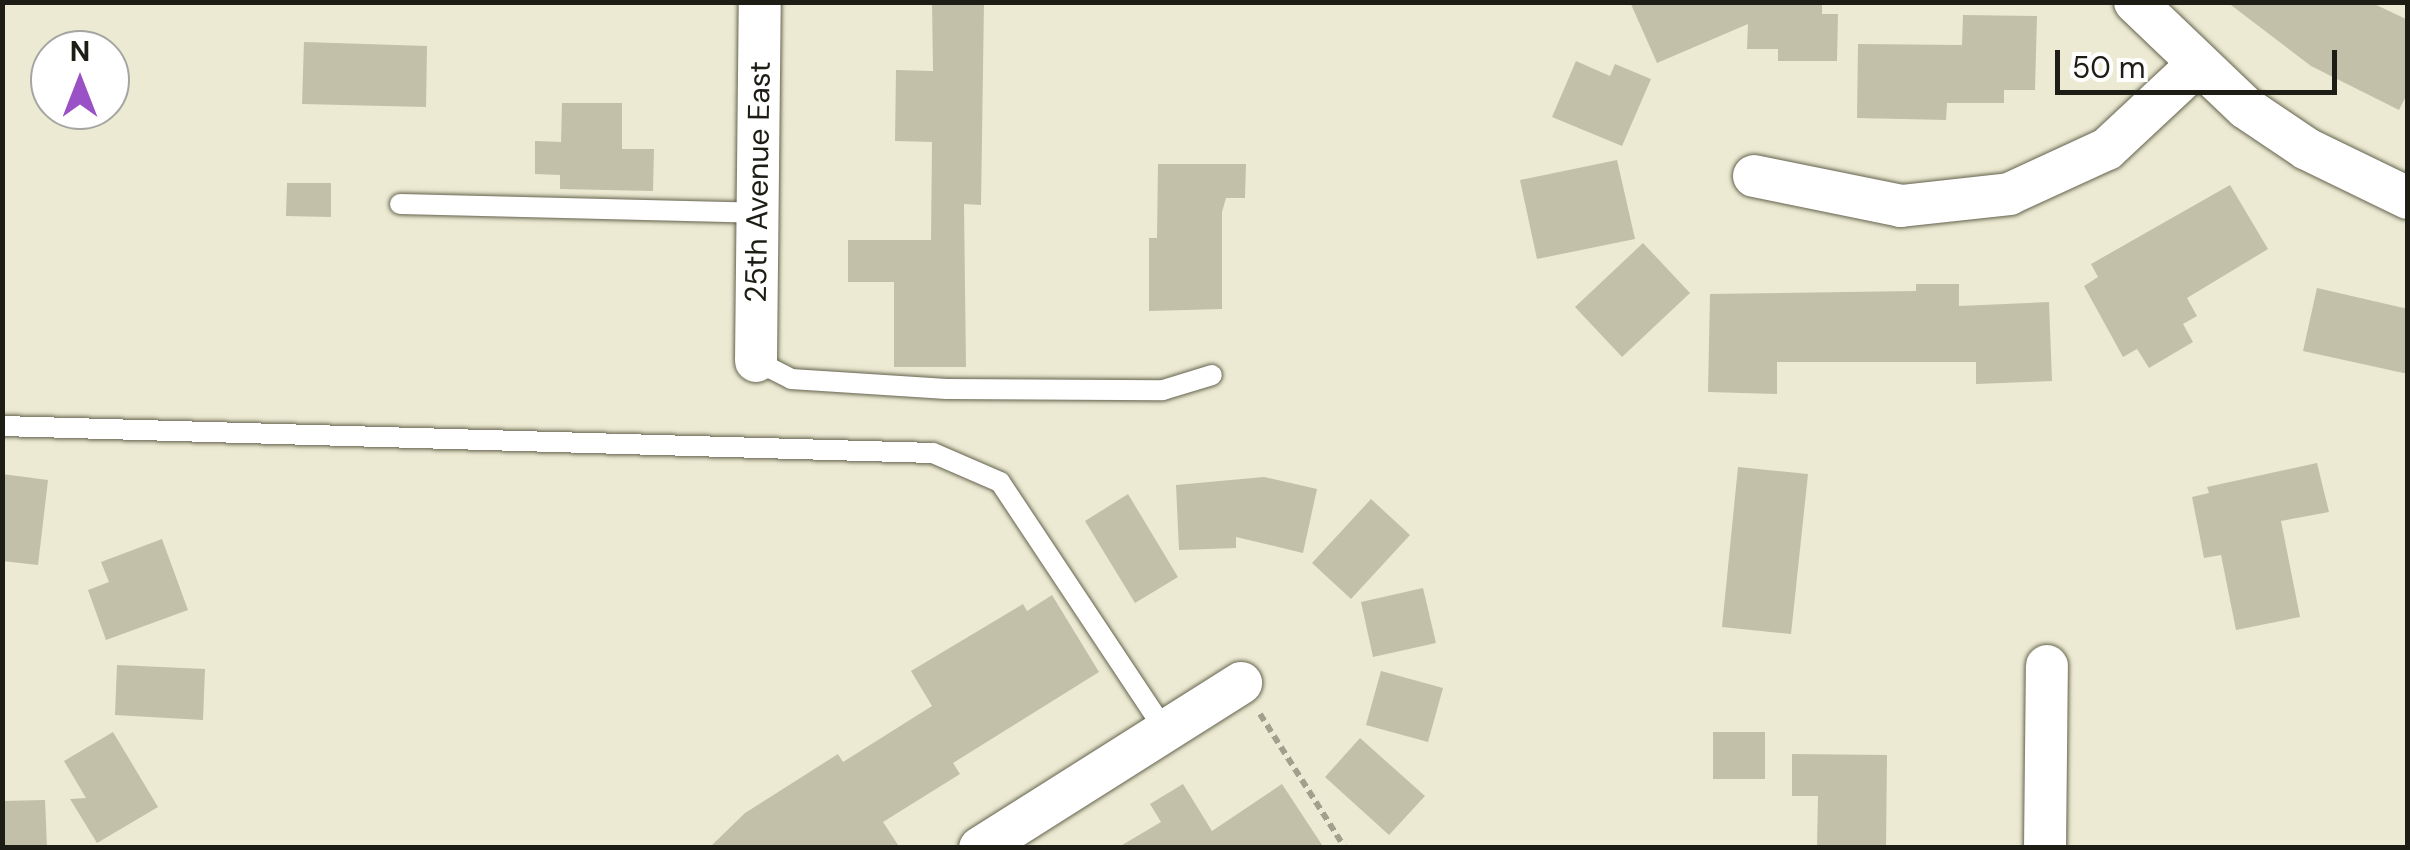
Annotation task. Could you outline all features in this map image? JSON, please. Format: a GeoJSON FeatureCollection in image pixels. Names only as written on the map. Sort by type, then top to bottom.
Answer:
{"type":"FeatureCollection","features":[{"type":"Feature","properties":{"kind":"street","name":"25th Avenue East"},"geometry":{"type":"LineString","coordinates":[[756,361],[760,2]]}},
{"type":"Feature","properties":{"kind":"street"},"geometry":{"type":"LineString","coordinates":[[2135,2],[2196,66],[2308,149],[2408,198]]}},
{"type":"Feature","properties":{"kind":"street"},"geometry":{"type":"LineString","coordinates":[[1754,176],[1902,206],[2009,194],[2106,148],[2196,66]]}},
{"type":"Feature","properties":{"kind":"street"},"geometry":{"type":"LineString","coordinates":[[2045,848],[2047,666]]}},
{"type":"Feature","properties":{"kind":"street"},"geometry":{"type":"LineString","coordinates":[[980,848],[1241,683]]}},
{"type":"Feature","properties":{"kind":"lane"},"geometry":{"type":"LineString","coordinates":[[400,204],[758,213]]}},
{"type":"Feature","properties":{"kind":"lane"},"geometry":{"type":"LineString","coordinates":[[756,361],[791,378],[947,389],[1163,390],[1212,375]]}},
{"type":"Feature","properties":{"kind":"lane"},"geometry":{"type":"LineString","coordinates":[[2,426],[933,453],[1000,482],[1165,730]]}},
{"type":"Feature","properties":{"kind":"path"},"geometry":{"type":"LineString","coordinates":[[1241,683],[1345,848]]}},
{"type":"Feature","properties":{"kind":"building"},"geometry":{"type":"Polygon","coordinates":[[[932,2],[984,2],[981,205],[964,204],[966,367],[894,367],[894,282],[848,282],[848,240],[931,240],[932,142],[895,141],[896,70],[933,71],[932,2]]]}},
{"type":"Feature","properties":{"kind":"building"},"geometry":{"type":"Polygon","coordinates":[[[1630,2],[1822,2],[1822,14],[1838,14],[1837,61],[1778,61],[1778,49],[1747,49],[1748,24],[1657,63],[1630,2]]]}},
{"type":"Feature","properties":{"kind":"building"},"geometry":{"type":"Polygon","coordinates":[[[2227,2],[2370,2],[2408,20],[2408,92],[2399,110],[2311,66],[2227,2]]]}},
{"type":"Feature","properties":{"kind":"building"},"geometry":{"type":"Polygon","coordinates":[[[1963,15],[2037,16],[2035,90],[2004,90],[2004,103],[1947,103],[1946,120],[1857,118],[1858,44],[1962,45],[1963,15]]]}},
{"type":"Feature","properties":{"kind":"building"},"geometry":{"type":"Polygon","coordinates":[[[304,42],[427,46],[426,107],[302,104],[304,42]]]}},
{"type":"Feature","properties":{"kind":"building"},"geometry":{"type":"Polygon","coordinates":[[[1576,61],[1610,76],[1615,64],[1651,79],[1622,146],[1552,117],[1576,61]]]}},
{"type":"Feature","properties":{"kind":"building"},"geometry":{"type":"Polygon","coordinates":[[[562,103],[622,103],[622,149],[654,149],[653,191],[560,189],[560,175],[535,174],[535,141],[561,142],[562,103]]]}},
{"type":"Feature","properties":{"kind":"building"},"geometry":{"type":"Polygon","coordinates":[[[1617,160],[1635,239],[1537,259],[1520,180],[1617,160]]]}},
{"type":"Feature","properties":{"kind":"building"},"geometry":{"type":"Polygon","coordinates":[[[1158,164],[1246,164],[1245,198],[1226,198],[1222,212],[1222,309],[1149,311],[1149,238],[1157,238],[1158,164]]]}},
{"type":"Feature","properties":{"kind":"building"},"geometry":{"type":"Polygon","coordinates":[[[287,183],[331,183],[331,217],[286,216],[287,183]]]}},
{"type":"Feature","properties":{"kind":"building"},"geometry":{"type":"Polygon","coordinates":[[[2230,185],[2268,249],[2187,298],[2197,316],[2183,324],[2193,342],[2149,368],[2137,349],[2123,357],[2084,286],[2098,277],[2091,264],[2230,185]]]}},
{"type":"Feature","properties":{"kind":"building"},"geometry":{"type":"Polygon","coordinates":[[[1643,243],[1690,293],[1622,357],[1575,307],[1643,243]]]}},
{"type":"Feature","properties":{"kind":"building"},"geometry":{"type":"Polygon","coordinates":[[[1916,284],[1959,284],[1959,306],[2049,302],[2052,381],[1976,384],[1976,362],[1777,362],[1777,394],[1708,392],[1710,294],[1916,291],[1916,284]]]}},
{"type":"Feature","properties":{"kind":"building"},"geometry":{"type":"Polygon","coordinates":[[[2317,288],[2408,309],[2408,374],[2303,351],[2317,288]]]}},
{"type":"Feature","properties":{"kind":"building"},"geometry":{"type":"Polygon","coordinates":[[[2317,463],[2329,512],[2281,521],[2300,617],[2236,630],[2221,555],[2204,558],[2192,497],[2209,493],[2207,487],[2317,463]]]}},
{"type":"Feature","properties":{"kind":"building"},"geometry":{"type":"Polygon","coordinates":[[[1738,467],[1808,474],[1791,634],[1722,627],[1738,467]]]}},
{"type":"Feature","properties":{"kind":"building"},"geometry":{"type":"Polygon","coordinates":[[[2,474],[48,480],[38,565],[2,561],[2,474]]]}},
{"type":"Feature","properties":{"kind":"building"},"geometry":{"type":"Polygon","coordinates":[[[1264,477],[1317,489],[1303,553],[1236,537],[1236,548],[1179,550],[1176,485],[1264,477]]]}},
{"type":"Feature","properties":{"kind":"building"},"geometry":{"type":"Polygon","coordinates":[[[1128,494],[1178,577],[1135,603],[1085,521],[1128,494]]]}},
{"type":"Feature","properties":{"kind":"building"},"geometry":{"type":"Polygon","coordinates":[[[1371,499],[1410,535],[1351,599],[1312,563],[1371,499]]]}},
{"type":"Feature","properties":{"kind":"building"},"geometry":{"type":"Polygon","coordinates":[[[162,539],[188,610],[106,640],[88,590],[109,582],[101,562],[162,539]]]}},
{"type":"Feature","properties":{"kind":"building"},"geometry":{"type":"Polygon","coordinates":[[[1423,588],[1436,643],[1373,657],[1361,602],[1423,588]]]}},
{"type":"Feature","properties":{"kind":"building"},"geometry":{"type":"Polygon","coordinates":[[[1052,595],[1099,672],[953,763],[960,774],[883,822],[900,848],[709,848],[745,813],[838,754],[843,762],[932,706],[911,671],[1023,604],[1027,611],[1052,595]]]}},
{"type":"Feature","properties":{"kind":"building"},"geometry":{"type":"Polygon","coordinates":[[[117,665],[205,669],[203,720],[115,715],[117,665]]]}},
{"type":"Feature","properties":{"kind":"building"},"geometry":{"type":"Polygon","coordinates":[[[1381,671],[1443,688],[1428,742],[1366,725],[1381,671]]]}},
{"type":"Feature","properties":{"kind":"building"},"geometry":{"type":"Polygon","coordinates":[[[113,732],[158,807],[97,843],[70,799],[86,798],[64,761],[113,732]]]}},
{"type":"Feature","properties":{"kind":"building"},"geometry":{"type":"Polygon","coordinates":[[[1713,732],[1765,732],[1765,779],[1713,779],[1713,732]]]}},
{"type":"Feature","properties":{"kind":"building"},"geometry":{"type":"Polygon","coordinates":[[[1360,738],[1425,796],[1389,835],[1325,777],[1360,738]]]}},
{"type":"Feature","properties":{"kind":"building"},"geometry":{"type":"Polygon","coordinates":[[[1792,754],[1887,755],[1886,848],[1817,848],[1818,796],[1792,796],[1792,754]]]}},
{"type":"Feature","properties":{"kind":"building"},"geometry":{"type":"Polygon","coordinates":[[[1183,784],[1212,831],[1282,784],[1324,848],[1117,848],[1161,822],[1150,804],[1183,784]]]}},
{"type":"Feature","properties":{"kind":"building"},"geometry":{"type":"Polygon","coordinates":[[[45,800],[47,848],[2,848],[2,801],[45,800]]]}}]}
